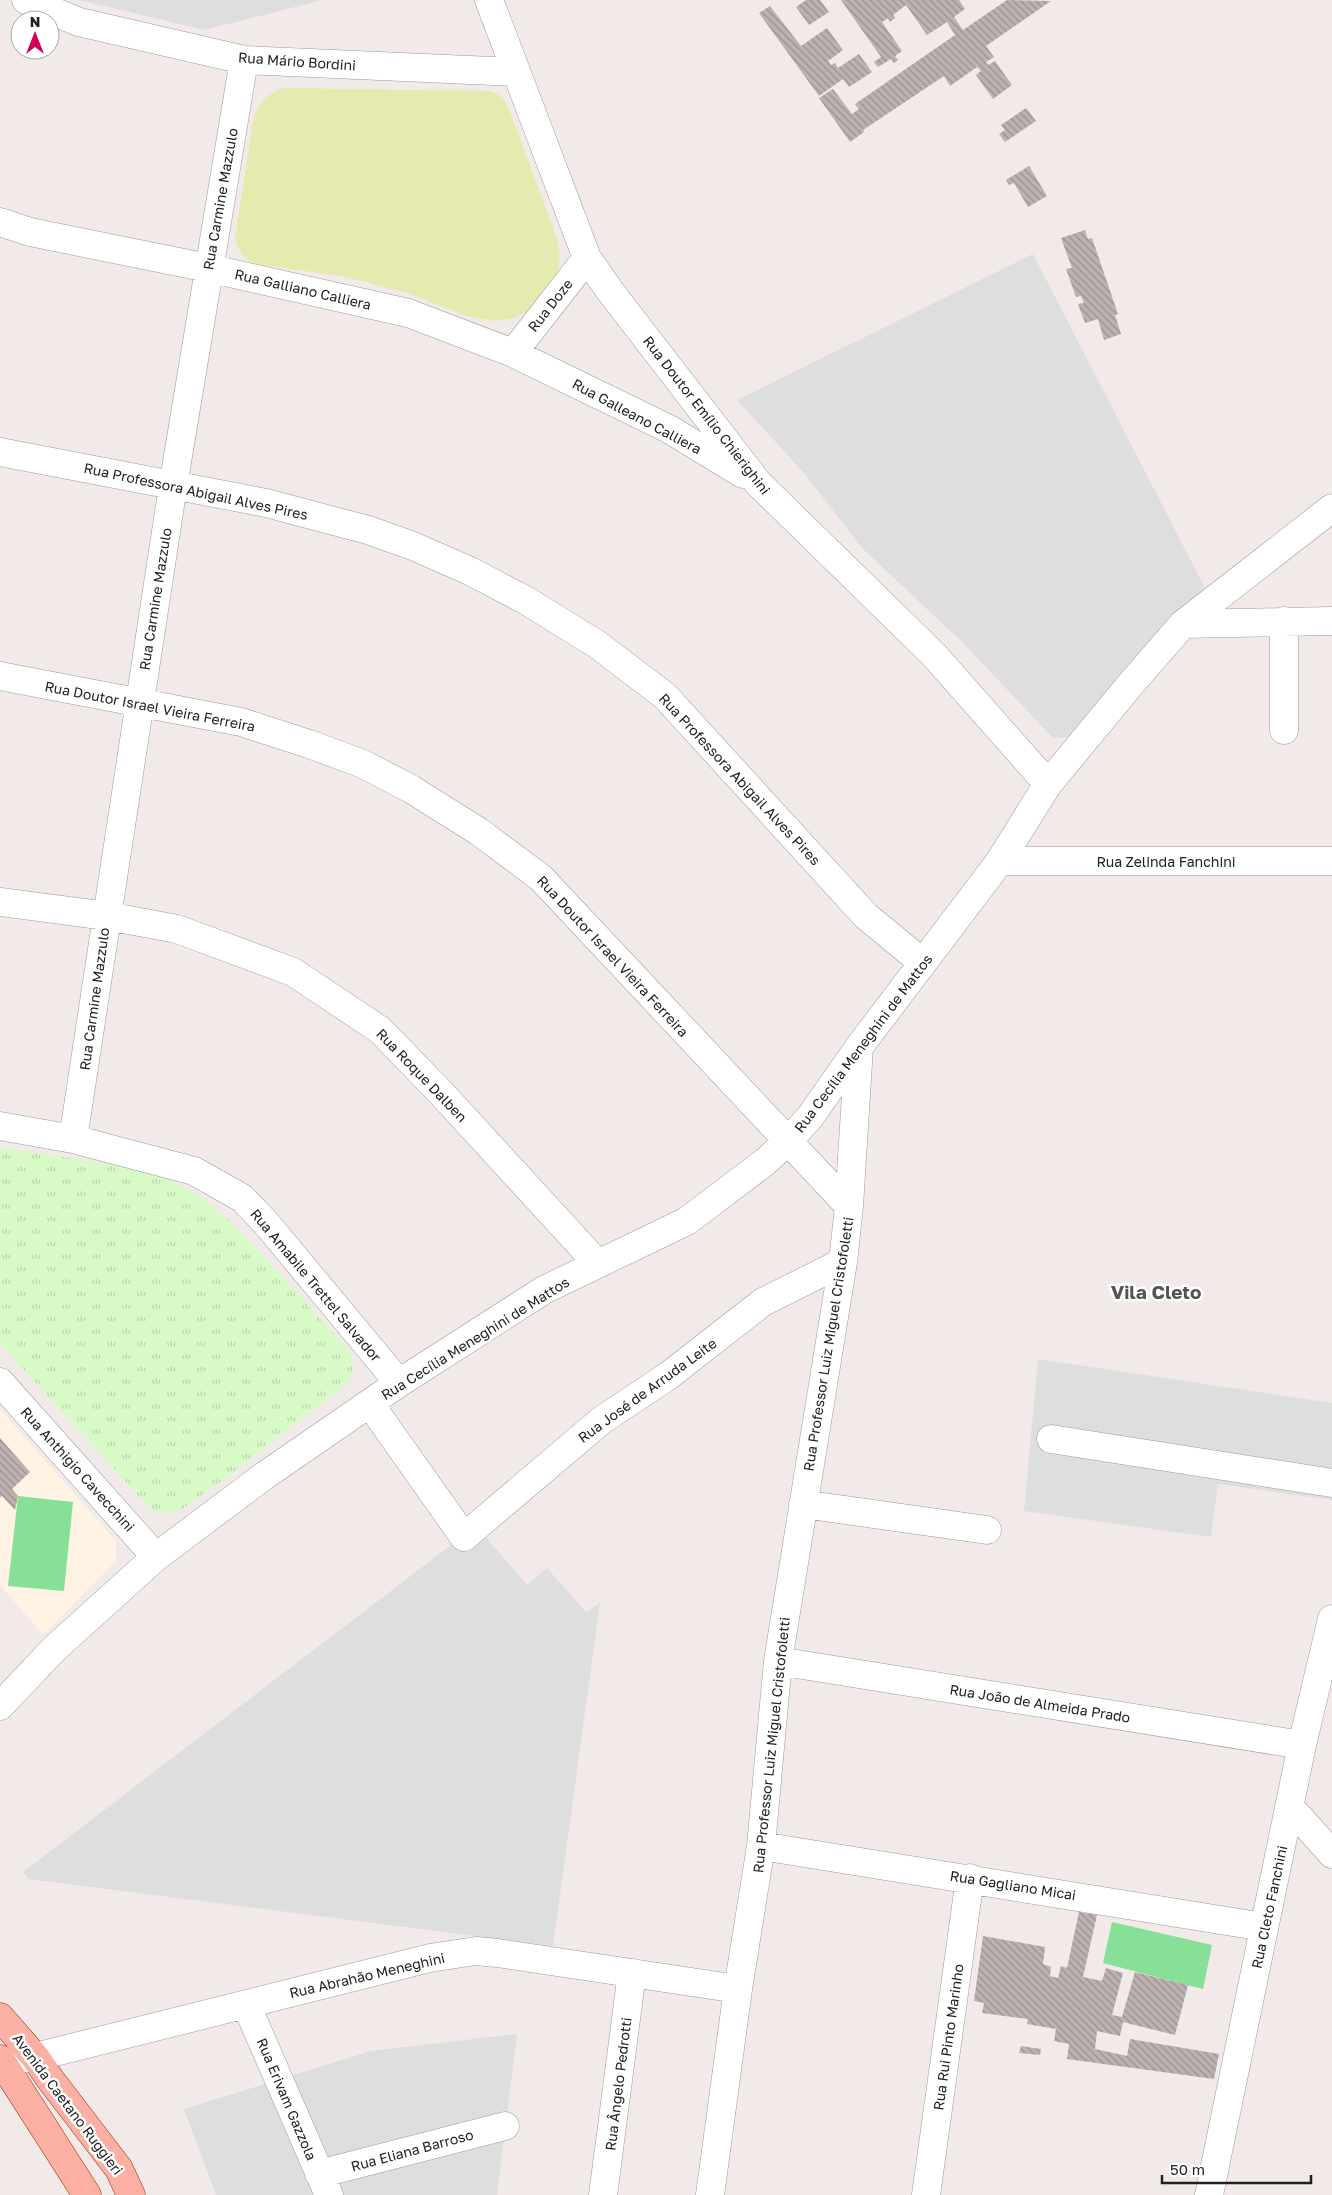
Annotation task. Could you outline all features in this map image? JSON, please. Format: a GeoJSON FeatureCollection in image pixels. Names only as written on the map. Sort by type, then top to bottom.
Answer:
{"type":"FeatureCollection","features":[{"type":"Feature","properties":{"kind":"main road","name":"Avenida Caetano Ruggieri"},"geometry":{"type":"LineString","coordinates":[[0,2017],[35,2057],[119,2169],[131,2195]]}},
{"type":"Feature","properties":{"kind":"main road","name":"Avenida Caetano Ruggieri"},"geometry":{"type":"LineString","coordinates":[[1,2060],[87,2195]]}},
{"type":"Feature","properties":{"kind":"street","name":"Rua Mário Bordini"},"geometry":{"type":"LineString","coordinates":[[26,0],[79,22],[244,60],[515,72]]}},
{"type":"Feature","properties":{"kind":"street","name":"Rua Doutor Emílio Chierighini"},"geometry":{"type":"LineString","coordinates":[[489,0],[587,258],[610,291],[758,483],[934,655],[1048,784]]}},
{"type":"Feature","properties":{"kind":"street","name":"Rua Carmine Mazzulo"},"geometry":{"type":"LineString","coordinates":[[73,1140],[173,486],[244,60]]}},
{"type":"Feature","properties":{"kind":"street","name":"Rua Galliano Calliera"},"geometry":{"type":"LineString","coordinates":[[0,222],[30,232],[208,268],[408,313],[514,353]]}},
{"type":"Feature","properties":{"kind":"street","name":"Rua Doze"},"geometry":{"type":"LineString","coordinates":[[514,353],[587,258]]}},
{"type":"Feature","properties":{"kind":"street","name":"Rua Galleano Calliera"},"geometry":{"type":"LineString","coordinates":[[514,353],[669,429],[758,483]]}},
{"type":"Feature","properties":{"kind":"street"},"geometry":{"type":"LineString","coordinates":[[669,429],[681,428],[688,423],[697,404]]}},
{"type":"Feature","properties":{"kind":"street","name":"Rua Professora Abigail Alves Pires"},"geometry":{"type":"LineString","coordinates":[[0,452],[266,503],[368,530],[412,546],[470,571],[527,601],[598,645],[665,696],[866,916],[923,963]]}},
{"type":"Feature","properties":{"kind":"street","name":"Rua Cecília Meneghini de Mattos"},"geometry":{"type":"LineString","coordinates":[[0,1706],[54,1649],[156,1557],[264,1476],[398,1383],[544,1290],[687,1221],[765,1162],[810,1118],[859,1047],[1000,862],[1048,784],[1183,624],[1332,508]]}},
{"type":"Feature","properties":{"kind":"street"},"geometry":{"type":"LineString","coordinates":[[1284,620],[1284,730]]}},
{"type":"Feature","properties":{"kind":"street"},"geometry":{"type":"LineString","coordinates":[[1183,624],[1284,620],[1332,621]]}},
{"type":"Feature","properties":{"kind":"street","name":"Rua Doutor Israel Vieira Ferreira"},"geometry":{"type":"LineString","coordinates":[[0,676],[241,722],[363,764],[411,789],[478,831],[541,878],[787,1142]]}},
{"type":"Feature","properties":{"kind":"street","name":"Rua Zelinda Fanchini"},"geometry":{"type":"LineString","coordinates":[[1000,862],[1332,861]]}},
{"type":"Feature","properties":{"kind":"street","name":"Rua Roque Dalben"},"geometry":{"type":"LineString","coordinates":[[0,902],[106,916],[177,929],[293,972],[380,1030],[598,1264]]}},
{"type":"Feature","properties":{"kind":"street","name":"Rua Professor Luiz Miguel Cristofoletti"},"geometry":{"type":"LineString","coordinates":[[710,2195],[738,1989],[761,1846],[778,1661],[842,1262],[849,1206],[859,1047]]}},
{"type":"Feature","properties":{"kind":"street","name":"Rua Amabile Trettel Salvador"},"geometry":{"type":"LineString","coordinates":[[0,1126],[73,1140],[194,1171],[242,1198],[266,1222],[398,1383]]}},
{"type":"Feature","properties":{"kind":"street","name":"Rua Professor Luiz Miguel Cristofoletti"},"geometry":{"type":"LineString","coordinates":[[787,1142],[849,1206]]}},
{"type":"Feature","properties":{"kind":"street","name":"Rua José de Arruda Leite"},"geometry":{"type":"LineString","coordinates":[[370,1404],[464,1537],[602,1420],[668,1376],[763,1302],[842,1262]]}},
{"type":"Feature","properties":{"kind":"street","name":"Rua Anthigio Cavecchini"},"geometry":{"type":"LineString","coordinates":[[0,1382],[156,1557]]}},
{"type":"Feature","properties":{"kind":"street"},"geometry":{"type":"LineString","coordinates":[[1051,1439],[1332,1483]]}},
{"type":"Feature","properties":{"kind":"street"},"geometry":{"type":"LineString","coordinates":[[803,1504],[987,1530]]}},
{"type":"Feature","properties":{"kind":"street","name":"Rua Cleto Fanchini"},"geometry":{"type":"LineString","coordinates":[[1209,2195],[1302,1745],[1332,1619]]}},
{"type":"Feature","properties":{"kind":"street","name":"Rua João de Almeida Prado"},"geometry":{"type":"LineString","coordinates":[[778,1661],[1302,1745]]}},
{"type":"Feature","properties":{"kind":"street"},"geometry":{"type":"LineString","coordinates":[[1290,1808],[1332,1854]]}},
{"type":"Feature","properties":{"kind":"street","name":"Rua Gagliano Micai"},"geometry":{"type":"LineString","coordinates":[[761,1846],[970,1878],[1264,1927]]}},
{"type":"Feature","properties":{"kind":"street","name":"Rua Rui Pinto Marinho"},"geometry":{"type":"LineString","coordinates":[[926,2195],[970,1878]]}},
{"type":"Feature","properties":{"kind":"street","name":"Rua Abrahão Meneghini"},"geometry":{"type":"LineString","coordinates":[[1,2060],[35,2057],[430,1958],[476,1951],[632,1972],[738,1989]]}},
{"type":"Feature","properties":{"kind":"street","name":"Rua Ângelo Pedrotti"},"geometry":{"type":"LineString","coordinates":[[603,2195],[632,1972]]}},
{"type":"Feature","properties":{"kind":"street","name":"Rua Erivam Gazzola"},"geometry":{"type":"LineString","coordinates":[[246,2004],[324,2185]]}},
{"type":"Feature","properties":{"kind":"street","name":"Rua Eliana Barroso"},"geometry":{"type":"LineString","coordinates":[[324,2185],[505,2126]]}},
{"type":"Feature","properties":{"kind":"shaded area"},"geometry":{"type":"Polygon","coordinates":[[[79,0],[323,0],[204,30],[79,0]]]}},
{"type":"Feature","properties":{"kind":"shaded area"},"geometry":{"type":"Polygon","coordinates":[[[1033,254],[1205,588],[1068,737],[1053,738],[961,641],[863,549],[803,472],[737,400],[1033,254]]]}},
{"type":"Feature","properties":{"kind":"shaded area"},"geometry":{"type":"Polygon","coordinates":[[[1038,1359],[1332,1403],[1332,1500],[1218,1484],[1211,1537],[1024,1511],[1038,1359]]]}},
{"type":"Feature","properties":{"kind":"shaded area"},"geometry":{"type":"Polygon","coordinates":[[[0,1409],[116,1541],[116,1561],[43,1635],[0,1585],[0,1409]]]}},
{"type":"Feature","properties":{"kind":"shaded area"},"geometry":{"type":"Polygon","coordinates":[[[483,1534],[527,1585],[547,1568],[586,1612],[600,1603],[553,1946],[28,1879],[23,1872],[455,1542],[464,1551],[483,1534]]]}},
{"type":"Feature","properties":{"kind":"shaded area"},"geometry":{"type":"Polygon","coordinates":[[[517,2034],[497,2195],[216,2195],[184,2109],[371,2051],[517,2034]]]}},
{"type":"Feature","properties":{"kind":"green space"},"geometry":{"type":"Polygon","coordinates":[[[281,88],[489,91],[496,93],[507,104],[557,238],[560,257],[557,277],[532,309],[514,318],[495,321],[466,316],[411,294],[346,277],[257,264],[249,260],[240,251],[235,238],[254,115],[265,99],[281,88]]]}},
{"type":"Feature","properties":{"kind":"green space"},"geometry":{"type":"Polygon","coordinates":[[[0,1147],[121,1166],[166,1178],[202,1198],[234,1224],[349,1350],[354,1367],[352,1376],[347,1384],[230,1475],[184,1508],[169,1514],[153,1512],[0,1344],[0,1147]]]}},
{"type":"Feature","properties":{"kind":"green space"},"geometry":{"type":"Polygon","coordinates":[[[18,1496],[73,1502],[64,1591],[8,1586],[18,1496]]]}},
{"type":"Feature","properties":{"kind":"green space"},"geometry":{"type":"Polygon","coordinates":[[[1112,1922],[1212,1945],[1203,1989],[1103,1963],[1112,1922]]]}},
{"type":"Feature","properties":{"kind":"building"},"geometry":{"type":"Polygon","coordinates":[[[806,0],[820,0],[829,12],[809,25],[796,7],[806,0]]]}},
{"type":"Feature","properties":{"kind":"building"},"geometry":{"type":"Polygon","coordinates":[[[841,0],[959,0],[965,9],[954,17],[963,30],[1007,0],[1051,1],[986,46],[994,57],[986,62],[988,65],[995,61],[1012,85],[993,99],[976,75],[981,71],[977,67],[950,86],[944,76],[863,130],[864,132],[850,142],[819,98],[833,89],[852,114],[859,109],[855,104],[955,35],[947,22],[927,35],[906,5],[893,15],[895,18],[890,22],[888,18],[882,22],[902,51],[895,56],[898,60],[894,63],[891,59],[878,67],[874,62],[881,57],[841,0]]]}},
{"type":"Feature","properties":{"kind":"building"},"geometry":{"type":"Polygon","coordinates":[[[770,6],[801,46],[827,28],[843,50],[828,61],[831,65],[835,63],[838,68],[859,54],[872,72],[849,87],[843,79],[819,96],[759,13],[770,6]]]}},
{"type":"Feature","properties":{"kind":"building"},"geometry":{"type":"Polygon","coordinates":[[[1026,108],[1036,121],[1005,142],[999,134],[1005,130],[1001,125],[1026,108]]]}},
{"type":"Feature","properties":{"kind":"building"},"geometry":{"type":"Polygon","coordinates":[[[1029,166],[1047,196],[1028,207],[1014,183],[1009,185],[1006,180],[1029,166]]]}},
{"type":"Feature","properties":{"kind":"building"},"geometry":{"type":"Polygon","coordinates":[[[1085,230],[1088,239],[1092,238],[1118,314],[1115,315],[1121,334],[1104,340],[1098,319],[1085,323],[1078,304],[1084,303],[1081,296],[1076,297],[1066,269],[1072,268],[1061,238],[1085,230]]]}},
{"type":"Feature","properties":{"kind":"building"},"geometry":{"type":"Polygon","coordinates":[[[0,1438],[30,1472],[12,1489],[18,1496],[15,1510],[2,1496],[0,1498],[0,1438]]]}},
{"type":"Feature","properties":{"kind":"building"},"geometry":{"type":"Polygon","coordinates":[[[1079,1912],[1097,1915],[1083,1977],[1102,1981],[1106,1968],[1123,1973],[1112,2015],[1122,2017],[1135,1972],[1188,1985],[1175,2035],[1123,2022],[1120,2036],[1097,2031],[1095,2049],[1127,2056],[1130,2039],[1219,2054],[1214,2079],[1067,2059],[1069,2044],[1054,2041],[1056,2029],[1027,2024],[1028,2019],[982,2013],[984,2003],[974,2001],[983,1936],[1045,1947],[1043,1964],[1051,1967],[1050,1976],[1058,1978],[1061,1966],[1067,1968],[1079,1912]]]}},
{"type":"Feature","properties":{"kind":"building"},"geometry":{"type":"Polygon","coordinates":[[[1021,2046],[1041,2049],[1040,2055],[1019,2053],[1021,2046]]]}},
{"type":"Feature","properties":{"kind":"district","name":"Vila Cleto"},"geometry":{"type":"Point","coordinates":[1156,1291]}}]}
